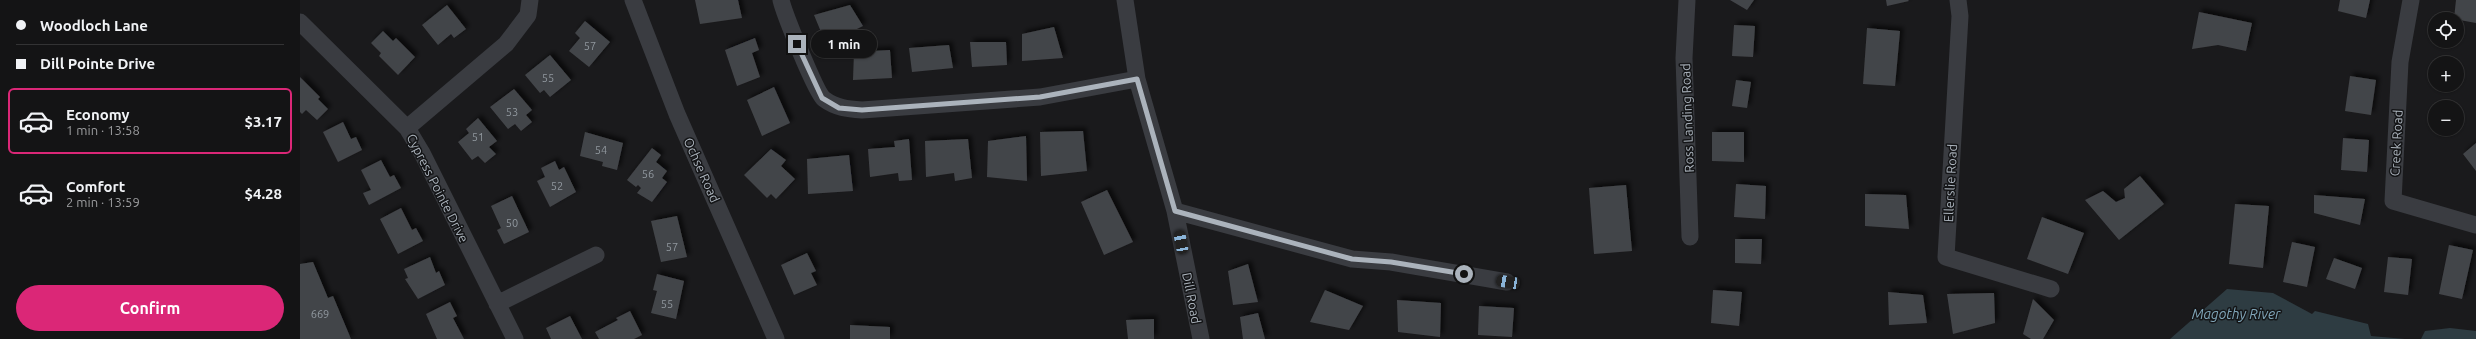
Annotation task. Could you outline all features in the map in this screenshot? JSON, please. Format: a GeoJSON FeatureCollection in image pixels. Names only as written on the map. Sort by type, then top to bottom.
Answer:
{"type":"FeatureCollection","features":[{"type":"Feature","properties":{"kind":"street"},"geometry":{"type":"LineString","coordinates":[[407,128],[506,44],[528,15],[530,0]]}},
{"type":"Feature","properties":{"kind":"street","name":"Ochse Road"},"geometry":{"type":"LineString","coordinates":[[632,0],[677,114],[776,339]]}},
{"type":"Feature","properties":{"kind":"street"},"geometry":{"type":"LineString","coordinates":[[781,0],[784,16],[822,98],[839,108],[862,110],[1040,97],[1137,79]]}},
{"type":"Feature","properties":{"kind":"street","name":"Dill Road"},"geometry":{"type":"LineString","coordinates":[[1125,0],[1137,79],[1175,211],[1201,339]]}},
{"type":"Feature","properties":{"kind":"street","name":"Ross Landing Road"},"geometry":{"type":"LineString","coordinates":[[1687,0],[1684,58],[1690,237]]}},
{"type":"Feature","properties":{"kind":"street","name":"Ellerslie Road"},"geometry":{"type":"LineString","coordinates":[[1958,0],[1960,16],[1946,257],[2051,289]]}},
{"type":"Feature","properties":{"kind":"street","name":"Creek Road"},"geometry":{"type":"LineString","coordinates":[[2412,0],[2400,62],[2394,201],[2476,225]]}},
{"type":"Feature","properties":{"kind":"street","name":"Cypress Pointe Drive"},"geometry":{"type":"LineString","coordinates":[[300,22],[407,128],[422,153],[514,339]]}},
{"type":"Feature","properties":{"kind":"street"},"geometry":{"type":"LineString","coordinates":[[1175,211],[1352,259],[1391,262],[1508,282]]}},
{"type":"Feature","properties":{"kind":"street"},"geometry":{"type":"LineString","coordinates":[[497,304],[596,255]]}},
{"type":"Feature","properties":{"kind":"water","name":"Magothy River"},"geometry":{"type":"Polygon","coordinates":[[[2227,289],[2273,293],[2312,314],[2315,311],[2368,324],[2371,336],[2405,339],[2170,339],[2227,289]]]}},
{"type":"Feature","properties":{"kind":"water"},"geometry":{"type":"Polygon","coordinates":[[[2450,328],[2476,331],[2476,339],[2421,339],[2425,331],[2450,328]]]}},
{"type":"Feature","properties":{"kind":"building"},"geometry":{"type":"Polygon","coordinates":[[[695,0],[738,0],[742,18],[700,24],[695,0]]]}},
{"type":"Feature","properties":{"kind":"building"},"geometry":{"type":"Polygon","coordinates":[[[1730,0],[1754,0],[1747,10],[1730,0]]]}},
{"type":"Feature","properties":{"kind":"building"},"geometry":{"type":"Polygon","coordinates":[[[1886,0],[1908,0],[1909,1],[1887,6],[1886,0]]]}},
{"type":"Feature","properties":{"kind":"building"},"geometry":{"type":"Polygon","coordinates":[[[2340,0],[2370,0],[2366,18],[2338,11],[2340,0]]]}},
{"type":"Feature","properties":{"kind":"building"},"geometry":{"type":"Polygon","coordinates":[[[2456,0],[2476,0],[2476,23],[2464,21],[2464,12],[2455,12],[2456,0]]]}},
{"type":"Feature","properties":{"kind":"building"},"geometry":{"type":"Polygon","coordinates":[[[447,5],[466,29],[454,38],[451,34],[438,45],[422,25],[447,5]]]}},
{"type":"Feature","properties":{"kind":"building"},"geometry":{"type":"Polygon","coordinates":[[[850,5],[863,26],[826,44],[814,15],[850,5]]]}},
{"type":"Feature","properties":{"kind":"building"},"geometry":{"type":"Polygon","coordinates":[[[2199,12],[2252,23],[2246,51],[2218,45],[2192,49],[2199,12]]]}},
{"type":"Feature","properties":{"kind":"building"},"geometry":{"type":"Polygon","coordinates":[[[585,21],[610,42],[589,67],[569,51],[580,38],[575,33],[585,21]]]}},
{"type":"Feature","properties":{"kind":"building"},"geometry":{"type":"Polygon","coordinates":[[[1734,25],[1755,26],[1753,57],[1732,56],[1734,25]]]}},
{"type":"Feature","properties":{"kind":"building"},"geometry":{"type":"Polygon","coordinates":[[[1054,27],[1063,58],[1022,61],[1022,34],[1054,27]]]}},
{"type":"Feature","properties":{"kind":"building"},"geometry":{"type":"Polygon","coordinates":[[[1867,28],[1900,31],[1895,86],[1863,84],[1867,28]]]}},
{"type":"Feature","properties":{"kind":"building"},"geometry":{"type":"Polygon","coordinates":[[[383,31],[393,41],[396,38],[415,57],[398,75],[379,56],[381,53],[371,43],[383,31]]]}},
{"type":"Feature","properties":{"kind":"building"},"geometry":{"type":"Polygon","coordinates":[[[755,38],[759,50],[752,53],[760,77],[737,86],[725,50],[755,38]]]}},
{"type":"Feature","properties":{"kind":"building"},"geometry":{"type":"Polygon","coordinates":[[[970,42],[1006,42],[1007,65],[972,67],[970,42]]]}},
{"type":"Feature","properties":{"kind":"building"},"geometry":{"type":"Polygon","coordinates":[[[949,45],[953,68],[912,72],[909,48],[949,45]]]}},
{"type":"Feature","properties":{"kind":"building"},"geometry":{"type":"Polygon","coordinates":[[[890,50],[892,78],[853,80],[854,52],[890,50]]]}},
{"type":"Feature","properties":{"kind":"building"},"geometry":{"type":"Polygon","coordinates":[[[550,55],[571,80],[550,97],[544,90],[540,93],[525,75],[550,55]]]}},
{"type":"Feature","properties":{"kind":"building"},"geometry":{"type":"Polygon","coordinates":[[[2350,76],[2376,80],[2371,115],[2345,111],[2350,76]]]}},
{"type":"Feature","properties":{"kind":"building"},"geometry":{"type":"Polygon","coordinates":[[[300,77],[320,97],[318,99],[328,109],[317,120],[306,110],[302,114],[300,112],[300,77]]]}},
{"type":"Feature","properties":{"kind":"building"},"geometry":{"type":"Polygon","coordinates":[[[1736,80],[1751,82],[1747,108],[1732,106],[1736,80]]]}},
{"type":"Feature","properties":{"kind":"building"},"geometry":{"type":"Polygon","coordinates":[[[774,87],[790,123],[762,136],[747,100],[774,87]]]}},
{"type":"Feature","properties":{"kind":"building"},"geometry":{"type":"Polygon","coordinates":[[[514,89],[532,110],[526,115],[532,122],[521,131],[515,124],[508,129],[490,107],[514,89]]]}},
{"type":"Feature","properties":{"kind":"building"},"geometry":{"type":"Polygon","coordinates":[[[478,118],[497,141],[489,147],[496,154],[485,163],[478,156],[472,160],[458,142],[469,133],[466,129],[478,118]]]}},
{"type":"Feature","properties":{"kind":"building"},"geometry":{"type":"Polygon","coordinates":[[[343,122],[351,139],[356,137],[362,150],[338,162],[323,132],[343,122]]]}},
{"type":"Feature","properties":{"kind":"building"},"geometry":{"type":"Polygon","coordinates":[[[1083,131],[1087,171],[1041,176],[1040,132],[1083,131]]]}},
{"type":"Feature","properties":{"kind":"building"},"geometry":{"type":"Polygon","coordinates":[[[585,132],[623,143],[617,170],[602,166],[603,162],[580,156],[585,132]]]}},
{"type":"Feature","properties":{"kind":"building"},"geometry":{"type":"Polygon","coordinates":[[[1712,132],[1744,132],[1744,162],[1712,161],[1712,132]]]}},
{"type":"Feature","properties":{"kind":"building"},"geometry":{"type":"Polygon","coordinates":[[[1026,136],[1027,181],[987,177],[988,141],[1026,136]]]}},
{"type":"Feature","properties":{"kind":"building"},"geometry":{"type":"Polygon","coordinates":[[[2343,138],[2369,140],[2367,172],[2341,170],[2343,138]]]}},
{"type":"Feature","properties":{"kind":"building"},"geometry":{"type":"Polygon","coordinates":[[[909,139],[912,180],[899,181],[898,173],[870,177],[868,149],[895,147],[894,141],[909,139]]]}},
{"type":"Feature","properties":{"kind":"building"},"geometry":{"type":"Polygon","coordinates":[[[968,139],[972,178],[955,181],[954,173],[926,177],[925,141],[968,139]]]}},
{"type":"Feature","properties":{"kind":"building"},"geometry":{"type":"Polygon","coordinates":[[[2476,143],[2476,171],[2463,154],[2476,143]]]}},
{"type":"Feature","properties":{"kind":"building"},"geometry":{"type":"Polygon","coordinates":[[[652,148],[661,155],[656,162],[667,171],[662,178],[667,182],[652,202],[637,193],[641,188],[638,185],[636,187],[627,180],[652,148]]]}},
{"type":"Feature","properties":{"kind":"building"},"geometry":{"type":"Polygon","coordinates":[[[771,149],[786,160],[781,166],[795,179],[776,199],[771,194],[767,198],[744,175],[771,149]]]}},
{"type":"Feature","properties":{"kind":"building"},"geometry":{"type":"Polygon","coordinates":[[[849,155],[853,191],[808,194],[807,159],[849,155]]]}},
{"type":"Feature","properties":{"kind":"building"},"geometry":{"type":"Polygon","coordinates":[[[381,160],[390,177],[394,175],[401,188],[369,205],[363,193],[371,190],[361,170],[381,160]]]}},
{"type":"Feature","properties":{"kind":"building"},"geometry":{"type":"Polygon","coordinates":[[[555,161],[559,170],[564,167],[576,192],[550,207],[537,181],[545,177],[541,168],[555,161]]]}},
{"type":"Feature","properties":{"kind":"building"},"geometry":{"type":"Polygon","coordinates":[[[2140,176],[2164,204],[2119,240],[2085,200],[2103,191],[2116,202],[2125,198],[2124,189],[2140,176]]]}},
{"type":"Feature","properties":{"kind":"building"},"geometry":{"type":"Polygon","coordinates":[[[1736,184],[1766,186],[1765,219],[1734,217],[1736,184]]]}},
{"type":"Feature","properties":{"kind":"building"},"geometry":{"type":"Polygon","coordinates":[[[1626,185],[1632,251],[1594,254],[1589,188],[1626,185]]]}},
{"type":"Feature","properties":{"kind":"building"},"geometry":{"type":"Polygon","coordinates":[[[1107,190],[1133,242],[1104,255],[1081,202],[1107,190]]]}},
{"type":"Feature","properties":{"kind":"building"},"geometry":{"type":"Polygon","coordinates":[[[1865,194],[1906,195],[1909,229],[1865,226],[1865,194]]]}},
{"type":"Feature","properties":{"kind":"building"},"geometry":{"type":"Polygon","coordinates":[[[2314,195],[2365,199],[2360,225],[2314,213],[2314,195]]]}},
{"type":"Feature","properties":{"kind":"building"},"geometry":{"type":"Polygon","coordinates":[[[512,196],[529,232],[504,244],[497,230],[501,228],[491,206],[512,196]]]}},
{"type":"Feature","properties":{"kind":"building"},"geometry":{"type":"Polygon","coordinates":[[[2235,204],[2269,206],[2263,268],[2229,264],[2235,204]]]}},
{"type":"Feature","properties":{"kind":"building"},"geometry":{"type":"Polygon","coordinates":[[[401,208],[412,230],[416,228],[423,241],[398,254],[380,219],[401,208]]]}},
{"type":"Feature","properties":{"kind":"building"},"geometry":{"type":"Polygon","coordinates":[[[677,216],[687,257],[661,262],[651,221],[677,216]]]}},
{"type":"Feature","properties":{"kind":"building"},"geometry":{"type":"Polygon","coordinates":[[[2042,217],[2084,233],[2068,274],[2027,259],[2042,217]]]}},
{"type":"Feature","properties":{"kind":"building"},"geometry":{"type":"Polygon","coordinates":[[[1735,239],[1762,239],[1761,264],[1735,263],[1735,239]]]}},
{"type":"Feature","properties":{"kind":"building"},"geometry":{"type":"Polygon","coordinates":[[[2292,242],[2315,247],[2307,287],[2283,282],[2292,242]]]}},
{"type":"Feature","properties":{"kind":"building"},"geometry":{"type":"Polygon","coordinates":[[[2449,245],[2473,250],[2462,299],[2439,294],[2449,245]]]}},
{"type":"Feature","properties":{"kind":"building"},"geometry":{"type":"Polygon","coordinates":[[[807,253],[816,271],[811,273],[817,285],[794,295],[781,265],[807,253]]]}},
{"type":"Feature","properties":{"kind":"building"},"geometry":{"type":"Polygon","coordinates":[[[430,257],[436,273],[439,271],[445,285],[418,299],[405,279],[408,278],[404,269],[430,257]]]}},
{"type":"Feature","properties":{"kind":"building"},"geometry":{"type":"Polygon","coordinates":[[[2388,257],[2412,259],[2408,295],[2384,292],[2388,257]]]}},
{"type":"Feature","properties":{"kind":"building"},"geometry":{"type":"Polygon","coordinates":[[[2334,258],[2362,268],[2355,289],[2326,279],[2334,258]]]}},
{"type":"Feature","properties":{"kind":"building"},"geometry":{"type":"Polygon","coordinates":[[[313,262],[328,298],[333,296],[351,339],[300,339],[300,264],[313,262]]]}},
{"type":"Feature","properties":{"kind":"building"},"geometry":{"type":"Polygon","coordinates":[[[1248,264],[1258,302],[1233,305],[1228,271],[1248,264]]]}},
{"type":"Feature","properties":{"kind":"building"},"geometry":{"type":"Polygon","coordinates":[[[657,274],[684,281],[676,319],[651,313],[657,291],[653,290],[657,274]]]}},
{"type":"Feature","properties":{"kind":"building"},"geometry":{"type":"Polygon","coordinates":[[[1325,290],[1363,306],[1349,330],[1310,322],[1325,290]]]}},
{"type":"Feature","properties":{"kind":"building"},"geometry":{"type":"Polygon","coordinates":[[[1713,290],[1742,292],[1739,326],[1711,323],[1713,290]]]}},
{"type":"Feature","properties":{"kind":"building"},"geometry":{"type":"Polygon","coordinates":[[[1888,292],[1923,295],[1927,323],[1889,325],[1888,292]]]}},
{"type":"Feature","properties":{"kind":"building"},"geometry":{"type":"Polygon","coordinates":[[[1994,293],[1995,323],[1953,334],[1947,294],[1994,293]]]}},
{"type":"Feature","properties":{"kind":"building"},"geometry":{"type":"Polygon","coordinates":[[[2033,299],[2054,320],[2043,339],[2031,339],[2023,334],[2033,299]]]}},
{"type":"Feature","properties":{"kind":"building"},"geometry":{"type":"Polygon","coordinates":[[[1397,300],[1441,303],[1440,337],[1398,332],[1397,300]]]}},
{"type":"Feature","properties":{"kind":"building"},"geometry":{"type":"Polygon","coordinates":[[[450,302],[457,316],[453,318],[464,339],[437,339],[426,314],[450,302]]]}},
{"type":"Feature","properties":{"kind":"building"},"geometry":{"type":"Polygon","coordinates":[[[1479,306],[1514,308],[1512,337],[1478,335],[1479,306]]]}},
{"type":"Feature","properties":{"kind":"building"},"geometry":{"type":"Polygon","coordinates":[[[630,311],[642,335],[634,339],[599,339],[595,332],[618,320],[616,318],[630,311]]]}},
{"type":"Feature","properties":{"kind":"building"},"geometry":{"type":"Polygon","coordinates":[[[1258,313],[1265,339],[1243,339],[1240,317],[1258,313]]]}},
{"type":"Feature","properties":{"kind":"building"},"geometry":{"type":"Polygon","coordinates":[[[570,316],[582,339],[551,339],[546,328],[570,316]]]}},
{"type":"Feature","properties":{"kind":"building"},"geometry":{"type":"Polygon","coordinates":[[[1154,319],[1154,339],[1128,339],[1126,320],[1154,319]]]}},
{"type":"Feature","properties":{"kind":"building"},"geometry":{"type":"Polygon","coordinates":[[[850,325],[890,327],[890,339],[850,339],[850,325]]]}},
{"type":"Feature","properties":{"kind":"route"},"geometry":{"type":"LineString","coordinates":[[797,44],[822,98],[839,108],[862,110],[1040,97],[1137,79],[1175,211],[1352,259],[1391,262],[1464,274]]}}]}
